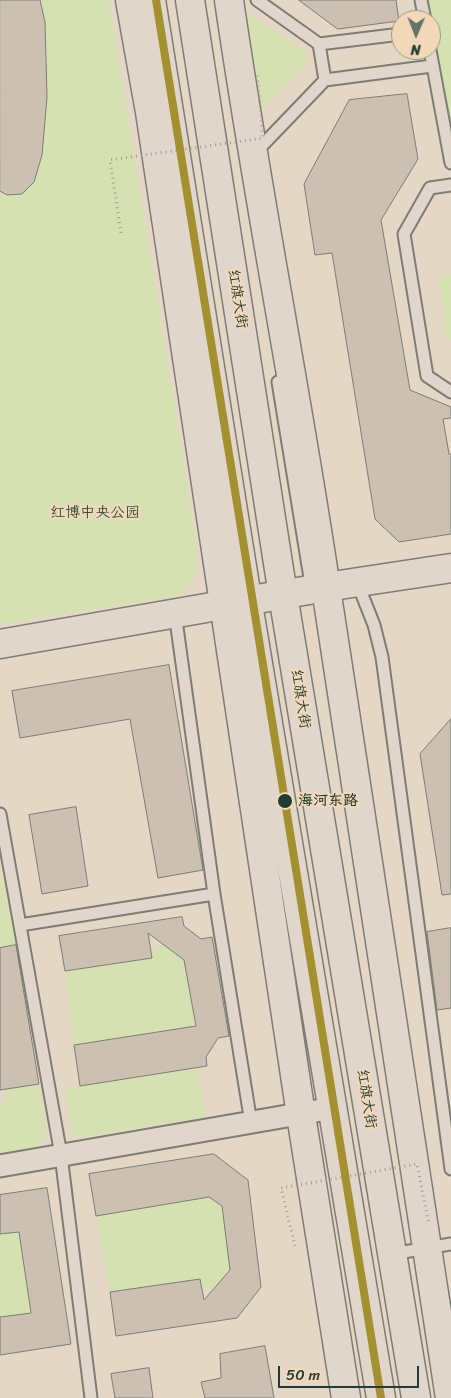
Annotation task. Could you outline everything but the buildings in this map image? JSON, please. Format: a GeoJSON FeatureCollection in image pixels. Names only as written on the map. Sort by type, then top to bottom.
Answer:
{"type":"FeatureCollection","features":[{"type":"Feature","properties":{"kind":"main road"},"geometry":{"type":"LineString","coordinates":[[130,0],[236,603],[333,1108],[381,1398]]}},
{"type":"Feature","properties":{"kind":"main road"},"geometry":{"type":"LineString","coordinates":[[151,0],[236,603],[301,1114],[346,1398]]}},
{"type":"Feature","properties":{"kind":"main road","name":"红旗大街"},"geometry":{"type":"LineString","coordinates":[[190,0],[283,595],[416,1398]]}},
{"type":"Feature","properties":{"kind":"main road"},"geometry":{"type":"LineString","coordinates":[[228,0],[248,160],[319,588],[436,1239],[450,1398]]}},
{"type":"Feature","properties":{"kind":"main road"},"geometry":{"type":"LineString","coordinates":[[0,644],[319,588],[451,568]]}},
{"type":"Feature","properties":{"kind":"street"},"geometry":{"type":"LineString","coordinates":[[0,1166],[333,1108]]}},
{"type":"Feature","properties":{"kind":"lane"},"geometry":{"type":"LineString","coordinates":[[257,0],[319,44],[391,35]]}},
{"type":"Feature","properties":{"kind":"lane"},"geometry":{"type":"LineString","coordinates":[[223,39],[248,160],[253,223]]}},
{"type":"Feature","properties":{"kind":"lane"},"geometry":{"type":"LineString","coordinates":[[319,44],[325,80]]}},
{"type":"Feature","properties":{"kind":"lane"},"geometry":{"type":"LineString","coordinates":[[431,60],[451,163]]}},
{"type":"Feature","properties":{"kind":"lane"},"geometry":{"type":"LineString","coordinates":[[248,160],[325,80],[432,66]]}},
{"type":"Feature","properties":{"kind":"lane"},"geometry":{"type":"LineString","coordinates":[[451,185],[430,188],[404,234],[427,376],[451,392]]}},
{"type":"Feature","properties":{"kind":"lane"},"geometry":{"type":"LineString","coordinates":[[276,368],[319,588]]}},
{"type":"Feature","properties":{"kind":"lane"},"geometry":{"type":"LineString","coordinates":[[357,582],[374,625],[382,657],[448,1135],[451,1169]]}},
{"type":"Feature","properties":{"kind":"lane"},"geometry":{"type":"LineString","coordinates":[[175,613],[214,894],[251,1123]]}},
{"type":"Feature","properties":{"kind":"lane"},"geometry":{"type":"LineString","coordinates":[[0,814],[61,1155],[91,1398]]}},
{"type":"Feature","properties":{"kind":"lane"},"geometry":{"type":"LineString","coordinates":[[20,925],[214,894]]}},
{"type":"Feature","properties":{"kind":"lane"},"geometry":{"type":"LineString","coordinates":[[392,1254],[436,1239]]}},
{"type":"Feature","properties":{"kind":"path"},"geometry":{"type":"LineString","coordinates":[[121,233],[110,160],[263,138],[257,72]]}},
{"type":"Feature","properties":{"kind":"path"},"geometry":{"type":"LineString","coordinates":[[295,1246],[281,1188],[417,1164],[436,1239]]}},
{"type":"Feature","properties":{"kind":"green space","name":"红博中央公园"},"geometry":{"type":"Polygon","coordinates":[[[0,0],[109,0],[198,553],[194,578],[179,596],[0,624],[0,0]]]}},
{"type":"Feature","properties":{"kind":"green space"},"geometry":{"type":"Polygon","coordinates":[[[428,0],[451,0],[451,125],[439,60],[441,60],[441,10],[430,10],[428,0]]]}},
{"type":"Feature","properties":{"kind":"green space"},"geometry":{"type":"Polygon","coordinates":[[[228,2],[307,52],[308,62],[246,125],[228,2]]]}},
{"type":"Feature","properties":{"kind":"green space"},"geometry":{"type":"Polygon","coordinates":[[[451,274],[451,339],[447,340],[439,276],[451,274]]]}},
{"type":"Feature","properties":{"kind":"green space"},"geometry":{"type":"Polygon","coordinates":[[[0,869],[16,945],[0,948],[0,869]]]}},
{"type":"Feature","properties":{"kind":"green space"},"geometry":{"type":"Polygon","coordinates":[[[165,946],[184,960],[195,1020],[183,1040],[172,1030],[74,1045],[65,971],[152,958],[151,948],[165,946]]]}},
{"type":"Feature","properties":{"kind":"green space"},"geometry":{"type":"Polygon","coordinates":[[[198,1067],[206,1117],[81,1138],[73,1135],[65,1089],[198,1067]]]}},
{"type":"Feature","properties":{"kind":"green space"},"geometry":{"type":"Polygon","coordinates":[[[39,1084],[47,1134],[36,1149],[0,1155],[0,1101],[8,1099],[4,1090],[39,1084]]]}},
{"type":"Feature","properties":{"kind":"green space"},"geometry":{"type":"Polygon","coordinates":[[[200,1190],[222,1206],[230,1271],[215,1287],[202,1289],[200,1279],[110,1292],[96,1216],[190,1200],[200,1190]]]}},
{"type":"Feature","properties":{"kind":"green space"},"geometry":{"type":"Polygon","coordinates":[[[19,1232],[31,1313],[0,1317],[0,1234],[19,1232]]]}},
{"type":"Feature","properties":{"kind":"transit line"},"geometry":{"type":"LineString","coordinates":[[156,0],[381,1398]]}},
{"type":"Feature","properties":{"kind":"place","name":"海河东路"},"geometry":{"type":"Point","coordinates":[285,801]}}]}
